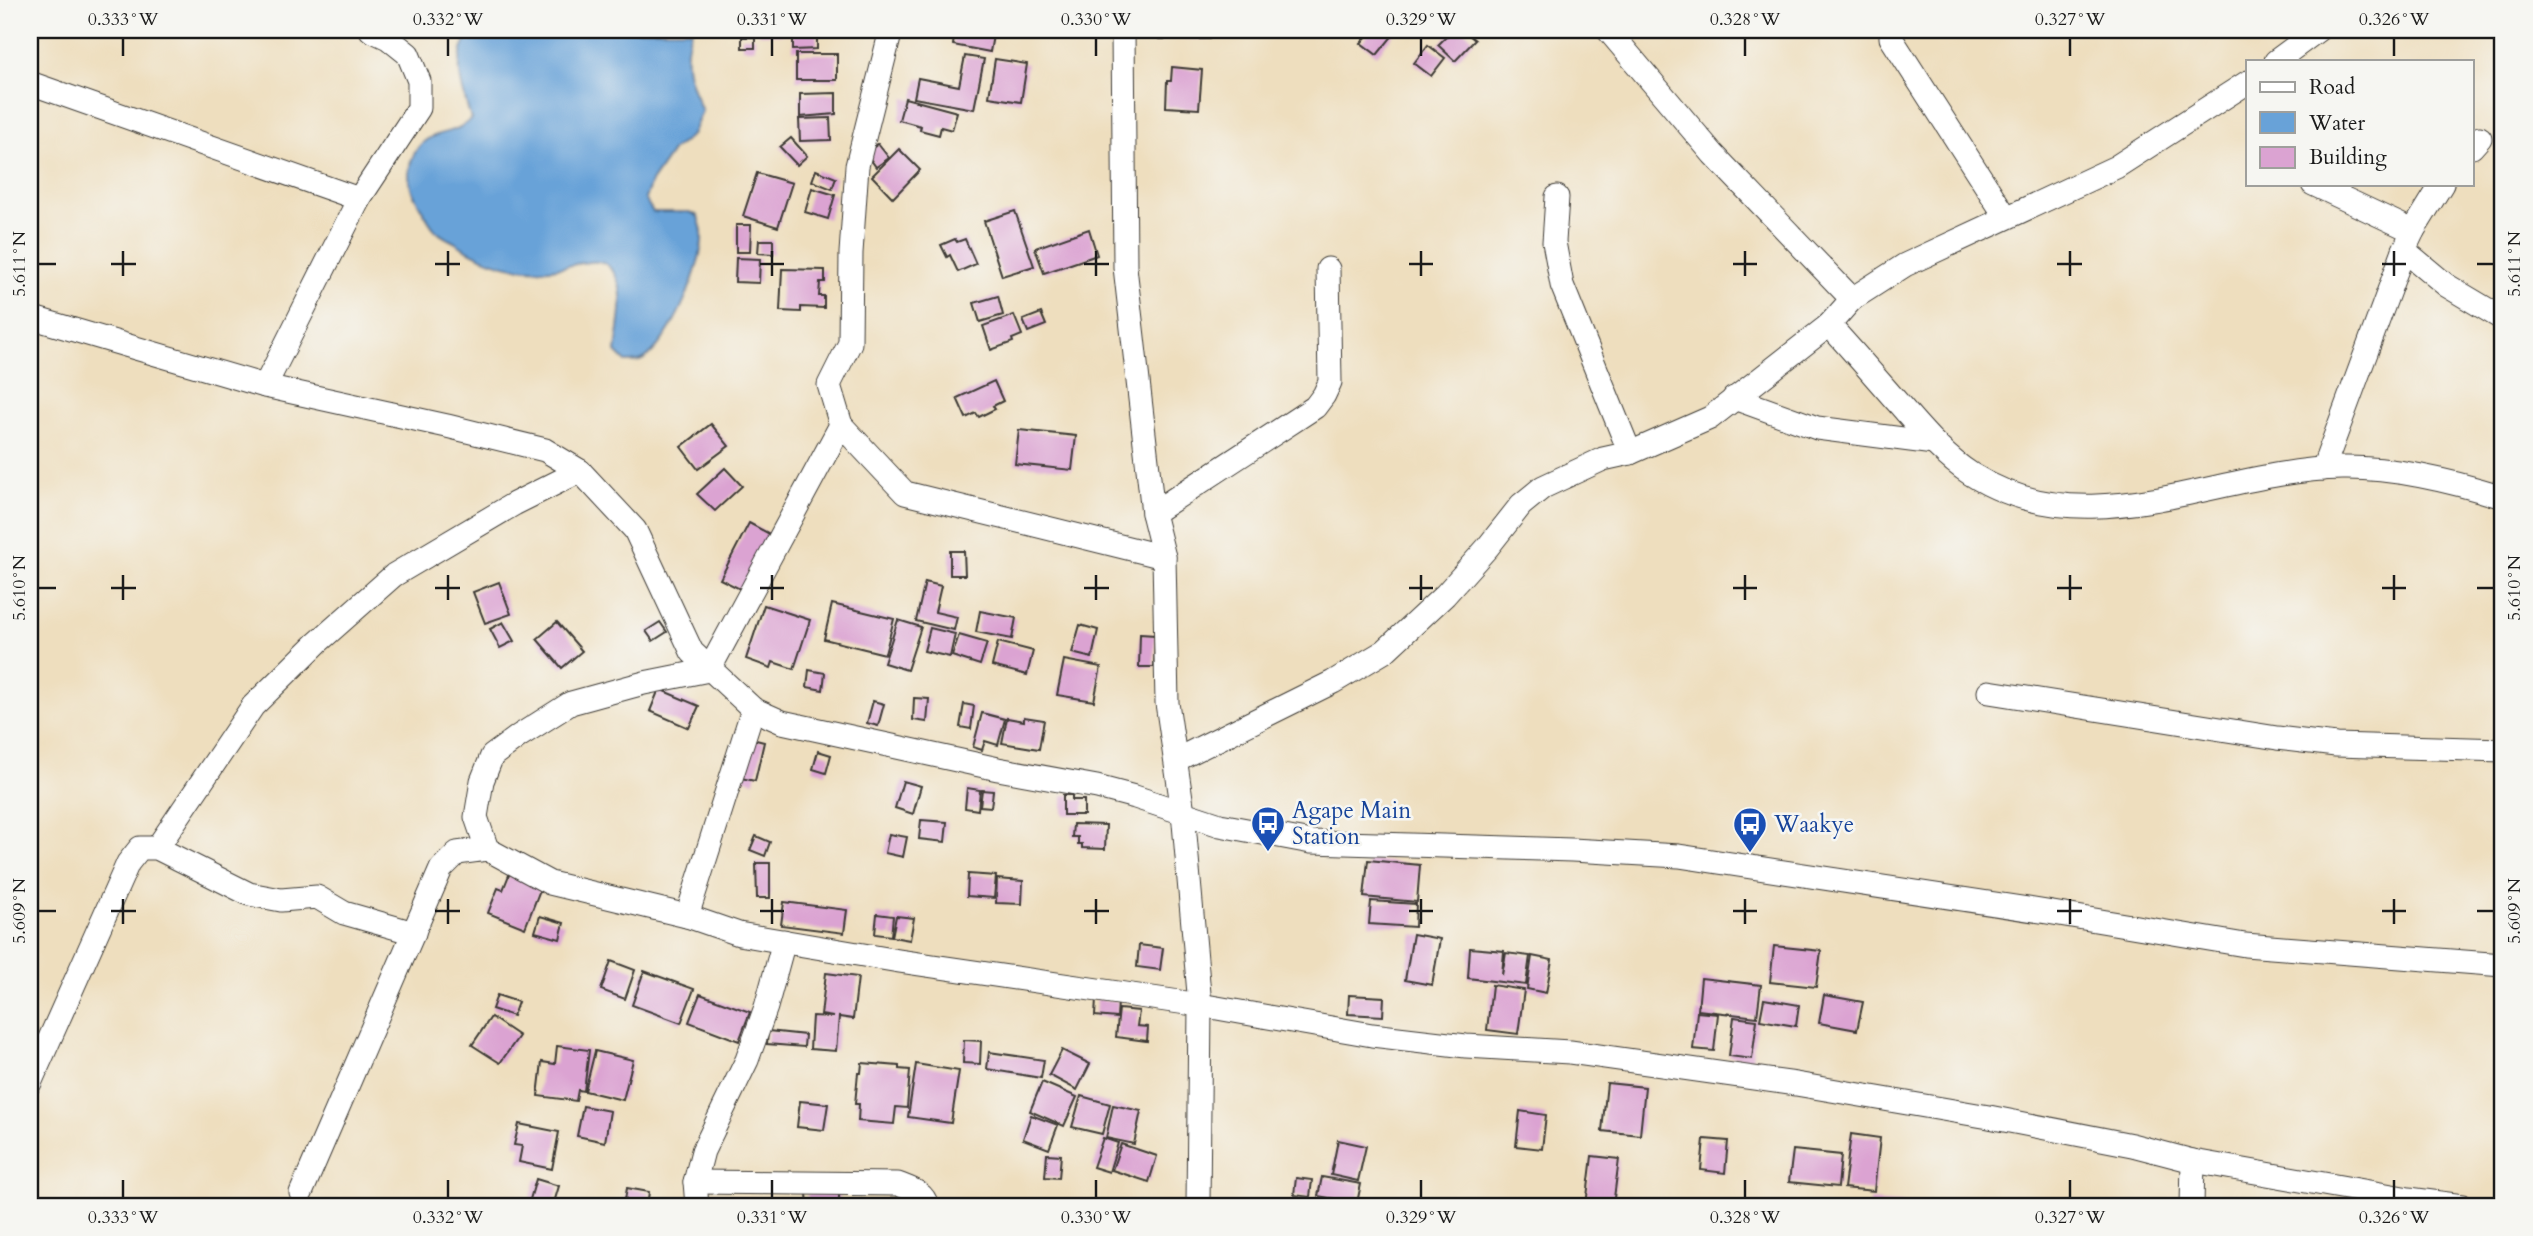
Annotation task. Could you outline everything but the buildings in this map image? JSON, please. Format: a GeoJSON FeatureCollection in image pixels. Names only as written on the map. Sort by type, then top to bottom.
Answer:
{"type":"FeatureCollection","features":[{"type":"Feature","properties":{"kind":"street"},"geometry":{"type":"LineString","coordinates":[[265,386],[359,199],[419,108],[419,81],[408,54],[388,38],[371,30]]}},
{"type":"Feature","properties":{"kind":"street"},"geometry":{"type":"LineString","coordinates":[[891,30],[857,166],[850,253],[850,343],[829,385],[841,425],[905,493],[1164,557]]}},
{"type":"Feature","properties":{"kind":"street"},"geometry":{"type":"LineString","coordinates":[[1123,30],[1125,267],[1153,513],[1164,557],[1167,704],[1183,812],[1200,1005],[1198,1206]]}},
{"type":"Feature","properties":{"kind":"street"},"geometry":{"type":"LineString","coordinates":[[1608,30],[1713,154],[1852,299]]}},
{"type":"Feature","properties":{"kind":"street"},"geometry":{"type":"LineString","coordinates":[[1891,30],[1891,38],[2006,217]]}},
{"type":"Feature","properties":{"kind":"street"},"geometry":{"type":"LineString","coordinates":[[2277,60],[2318,30]]}},
{"type":"Feature","properties":{"kind":"street"},"geometry":{"type":"LineString","coordinates":[[30,83],[359,199]]}},
{"type":"Feature","properties":{"kind":"street"},"geometry":{"type":"LineString","coordinates":[[1176,760],[1333,682],[1385,651],[1445,595],[1521,505],[1544,487],[1603,459],[1630,453],[1710,418],[1829,325],[1852,299],[1906,265],[2116,167],[2246,83]]}},
{"type":"Feature","properties":{"kind":"street"},"geometry":{"type":"LineString","coordinates":[[2316,186],[2409,241],[2446,285],[2503,319]]}},
{"type":"Feature","properties":{"kind":"street"},"geometry":{"type":"LineString","coordinates":[[2323,469],[2409,241],[2441,186]]}},
{"type":"Feature","properties":{"kind":"street"},"geometry":{"type":"LineString","coordinates":[[1558,197],[1554,242],[1562,285],[1630,453]]}},
{"type":"Feature","properties":{"kind":"street"},"geometry":{"type":"LineString","coordinates":[[1153,513],[1315,407],[1330,382],[1328,269]]}},
{"type":"Feature","properties":{"kind":"street"},"geometry":{"type":"LineString","coordinates":[[30,317],[265,386],[545,450],[580,471],[635,530],[692,652],[753,709],[782,722],[998,769],[1097,787],[1220,825],[1311,842],[1679,856],[2245,945],[2503,965]]}},
{"type":"Feature","properties":{"kind":"street"},"geometry":{"type":"LineString","coordinates":[[1829,325],[1934,443],[1971,474],[2014,496],[2052,506],[2102,508],[2297,471],[2344,467],[2413,474],[2503,497]]}},
{"type":"Feature","properties":{"kind":"street"},"geometry":{"type":"LineString","coordinates":[[1734,398],[1817,428],[1934,443]]}},
{"type":"Feature","properties":{"kind":"street"},"geometry":{"type":"LineString","coordinates":[[709,670],[841,425]]}},
{"type":"Feature","properties":{"kind":"street"},"geometry":{"type":"LineString","coordinates":[[157,848],[253,706],[317,643],[394,575],[514,504],[580,471]]}},
{"type":"Feature","properties":{"kind":"street"},"geometry":{"type":"LineString","coordinates":[[487,849],[476,817],[482,780],[492,756],[571,704],[644,683],[709,670]]}},
{"type":"Feature","properties":{"kind":"street"},"geometry":{"type":"LineString","coordinates":[[1989,692],[2289,740],[2336,745],[2503,750]]}},
{"type":"Feature","properties":{"kind":"street"},"geometry":{"type":"LineString","coordinates":[[687,916],[753,709]]}},
{"type":"Feature","properties":{"kind":"street"},"geometry":{"type":"LineString","coordinates":[[30,1083],[128,863],[141,848],[157,848],[249,894],[281,900],[317,897],[344,913],[414,933]]}},
{"type":"Feature","properties":{"kind":"street"},"geometry":{"type":"LineString","coordinates":[[301,1193],[441,869],[457,853],[487,849],[551,883],[687,916],[739,934],[899,961],[1200,1005],[1371,1035],[1466,1046],[1570,1052],[1796,1084],[1989,1117],[2408,1203],[2463,1206]]}},
{"type":"Feature","properties":{"kind":"street"},"geometry":{"type":"LineString","coordinates":[[697,1206],[695,1182],[703,1151],[747,1060],[766,1007],[784,942]]}},
{"type":"Feature","properties":{"kind":"street"},"geometry":{"type":"LineString","coordinates":[[2192,1206],[2193,1161]]}},
{"type":"Feature","properties":{"kind":"street"},"geometry":{"type":"LineString","coordinates":[[695,1182],[898,1184],[919,1193],[927,1206]]}},
{"type":"Feature","properties":{"kind":"water"},"geometry":{"type":"Polygon","coordinates":[[[473,30],[692,30],[687,51],[688,71],[702,111],[692,135],[673,150],[651,182],[645,199],[653,212],[690,212],[698,216],[702,231],[701,246],[684,302],[664,338],[653,352],[642,360],[626,362],[616,352],[621,294],[619,283],[607,265],[588,262],[556,268],[524,269],[488,260],[438,232],[430,224],[416,199],[409,174],[417,149],[429,138],[458,128],[471,119],[462,85],[460,62],[466,40],[473,30]]]}},
{"type":"Feature","properties":{"kind":"place","name":"Agape Main Station"},"geometry":{"type":"Point","coordinates":[1268,853]}},
{"type":"Feature","properties":{"kind":"place","name":"Waakye"},"geometry":{"type":"Point","coordinates":[1750,854]}}]}
